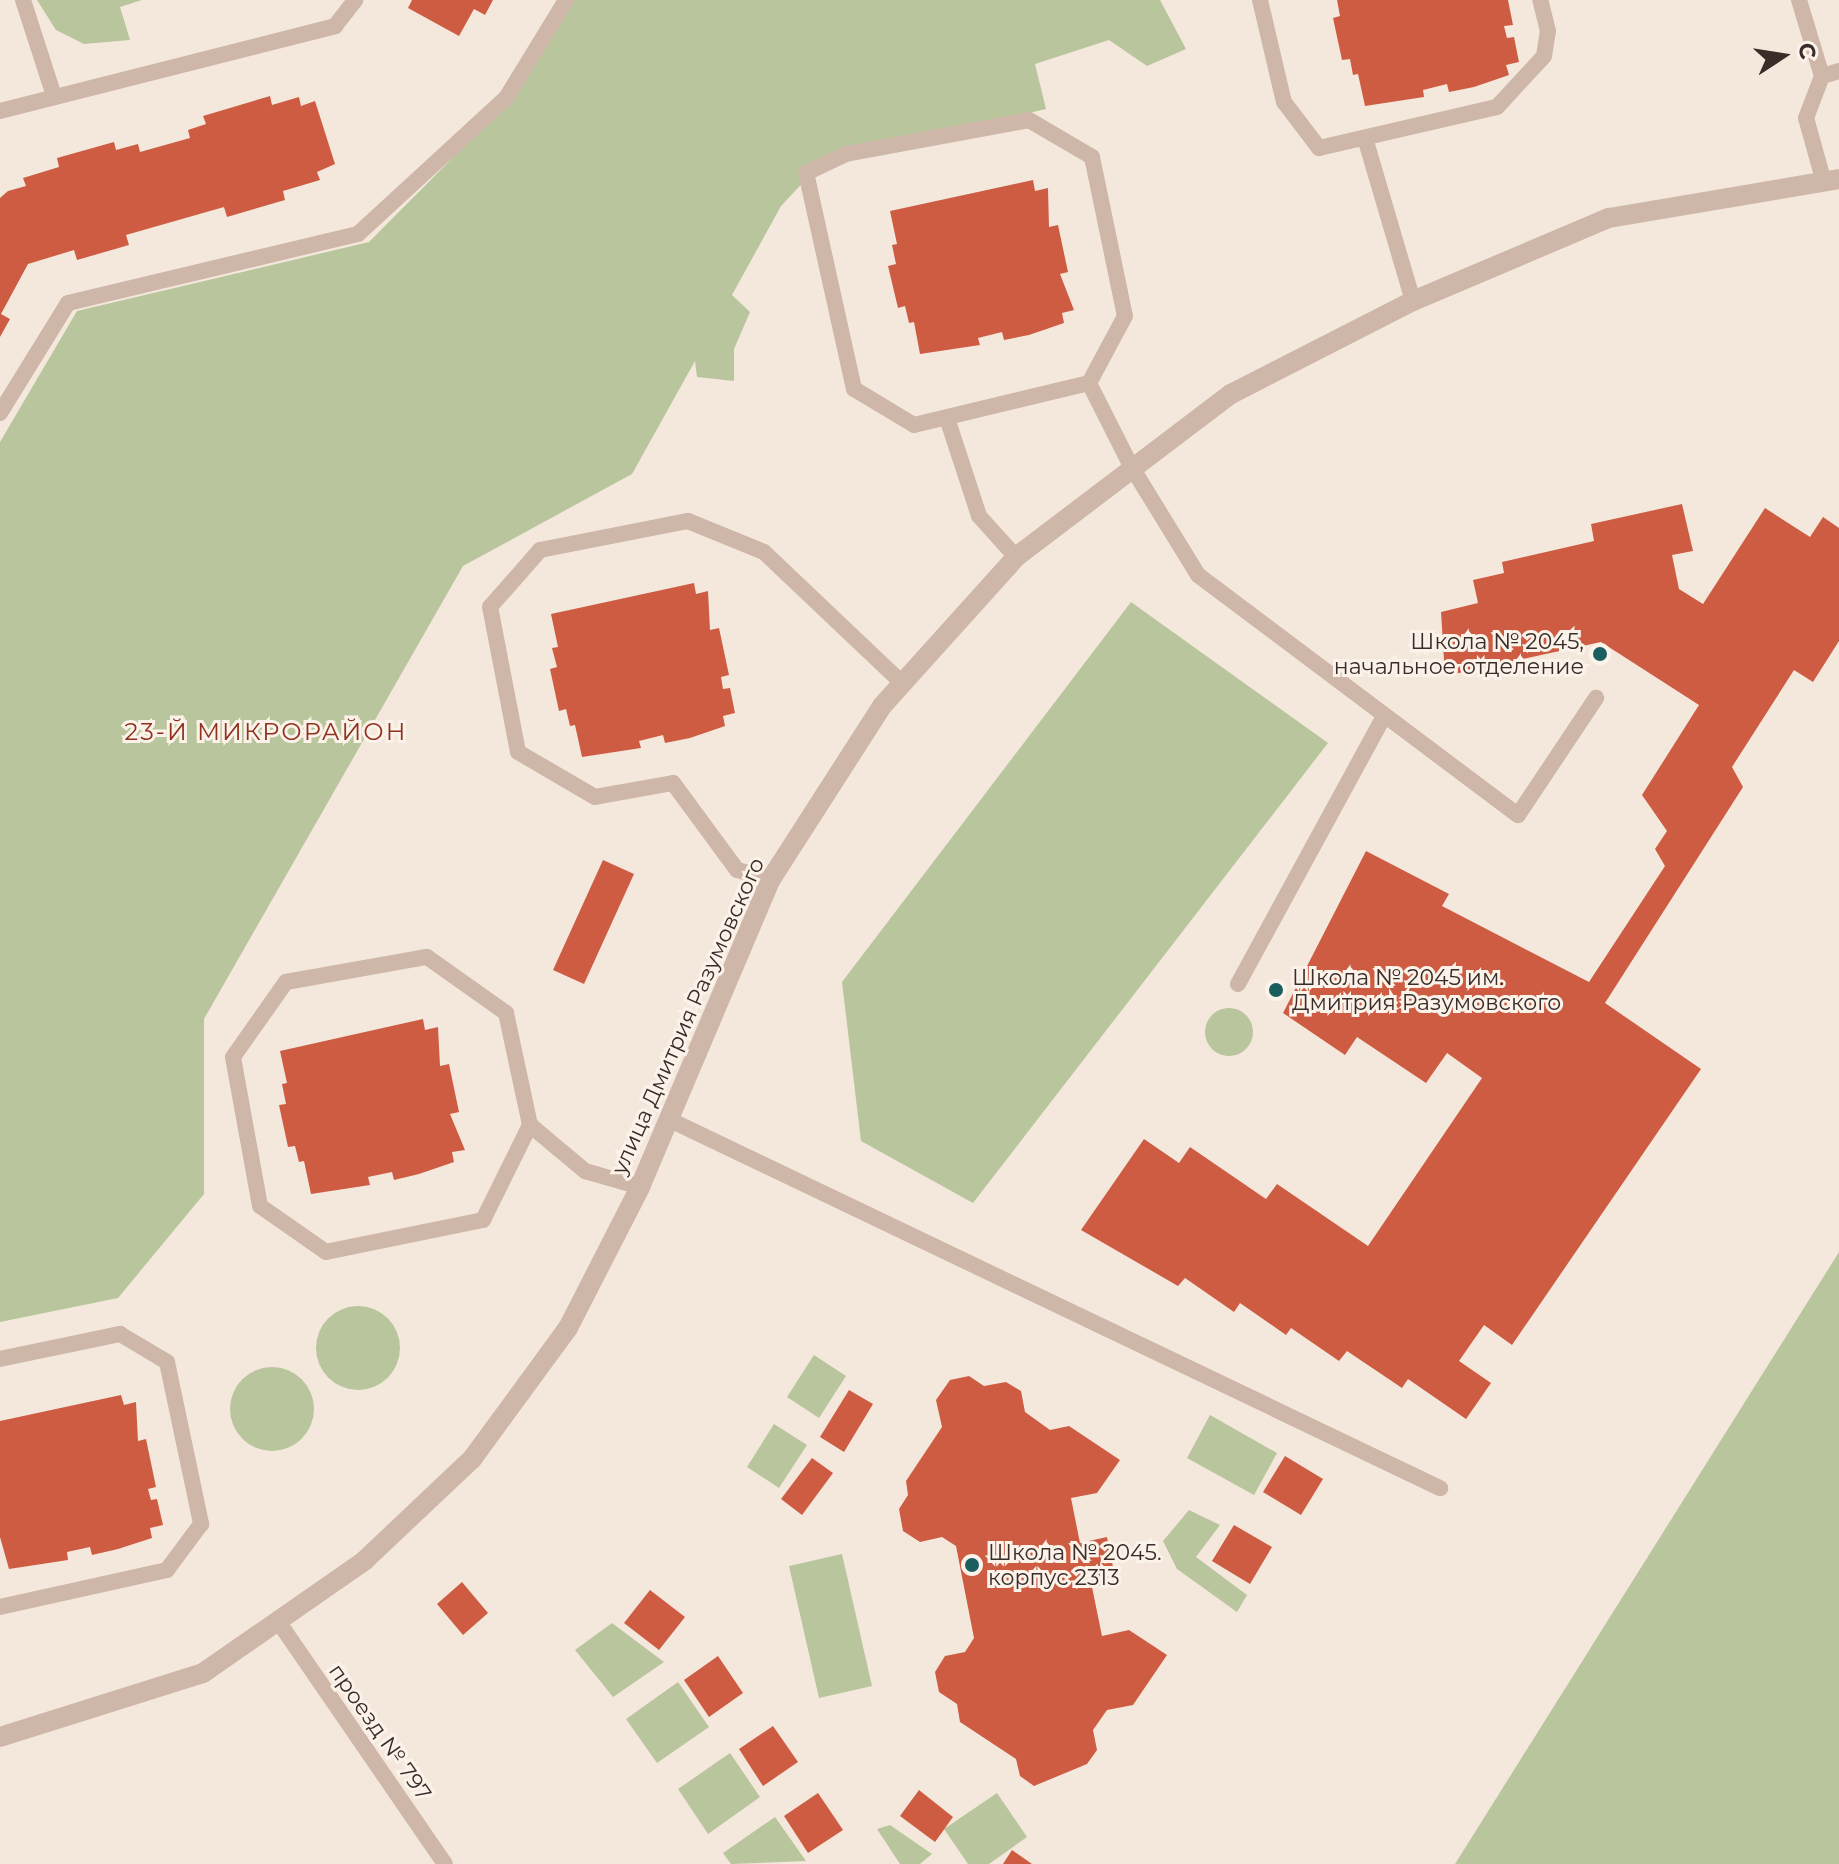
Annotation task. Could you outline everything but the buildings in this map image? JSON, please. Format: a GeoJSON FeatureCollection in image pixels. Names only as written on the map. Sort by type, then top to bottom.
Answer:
{"type":"FeatureCollection","features":[{"type":"Feature","properties":{"kind":"street","name":"улица Дмитрия Разумовского"},"geometry":{"type":"LineString","coordinates":[[0,1737],[203,1673],[280,1624],[364,1561],[472,1459],[568,1328],[640,1187],[771,879],[900,681],[1016,557],[1131,466],[1231,394],[1413,301],[1609,218],[1831,179]]}},
{"type":"Feature","properties":{"kind":"lane"},"geometry":{"type":"LineString","coordinates":[[23,0],[54,96]]}},
{"type":"Feature","properties":{"kind":"lane"},"geometry":{"type":"LineString","coordinates":[[0,111],[335,26],[355,0]]}},
{"type":"Feature","properties":{"kind":"lane"},"geometry":{"type":"LineString","coordinates":[[0,413],[68,303],[358,234],[506,98],[566,0]]}},
{"type":"Feature","properties":{"kind":"lane"},"geometry":{"type":"LineString","coordinates":[[1260,0],[1284,102],[1319,148],[1497,107],[1544,56],[1548,31],[1540,0]]}},
{"type":"Feature","properties":{"kind":"lane"},"geometry":{"type":"LineString","coordinates":[[1799,0],[1822,76],[1806,118],[1831,179]]}},
{"type":"Feature","properties":{"kind":"lane"},"geometry":{"type":"LineString","coordinates":[[1822,76],[1839,71]]}},
{"type":"Feature","properties":{"kind":"lane"},"geometry":{"type":"LineString","coordinates":[[1029,120],[1092,157],[1125,316],[1089,383],[947,418],[914,425],[854,389],[806,173],[846,154],[1029,120]]}},
{"type":"Feature","properties":{"kind":"lane"},"geometry":{"type":"LineString","coordinates":[[1365,138],[1413,301]]}},
{"type":"Feature","properties":{"kind":"lane"},"geometry":{"type":"LineString","coordinates":[[1089,383],[1131,466],[1198,575],[1518,815],[1596,698]]}},
{"type":"Feature","properties":{"kind":"lane"},"geometry":{"type":"LineString","coordinates":[[947,418],[979,516],[1016,557]]}},
{"type":"Feature","properties":{"kind":"lane"},"geometry":{"type":"LineString","coordinates":[[771,879],[737,870],[673,783],[595,797],[518,752],[490,607],[540,550],[688,521],[764,552],[900,681]]}},
{"type":"Feature","properties":{"kind":"lane"},"geometry":{"type":"LineString","coordinates":[[1238,984],[1384,716]]}},
{"type":"Feature","properties":{"kind":"lane"},"geometry":{"type":"LineString","coordinates":[[530,1125],[483,1220],[326,1252],[260,1206],[233,1057],[286,982],[427,957],[506,1013],[530,1125],[585,1171],[640,1187]]}},
{"type":"Feature","properties":{"kind":"lane"},"geometry":{"type":"LineString","coordinates":[[668,1119],[1440,1488]]}},
{"type":"Feature","properties":{"kind":"lane"},"geometry":{"type":"LineString","coordinates":[[0,1359],[120,1334],[167,1362],[201,1524],[167,1570],[0,1607]]}},
{"type":"Feature","properties":{"kind":"lane","name":"проезд № 797"},"geometry":{"type":"LineString","coordinates":[[280,1624],[445,1864]]}},
{"type":"Feature","properties":{"kind":"green space"},"geometry":{"type":"Polygon","coordinates":[[[37,0],[142,0],[120,7],[130,40],[84,44],[56,30],[37,0]]]}},
{"type":"Feature","properties":{"kind":"green space"},"geometry":{"type":"Polygon","coordinates":[[[574,0],[1160,0],[1186,49],[1147,66],[1109,40],[1035,64],[1046,109],[825,159],[781,206],[732,295],[750,312],[734,349],[734,381],[697,377],[695,361],[632,474],[463,566],[204,1019],[204,1194],[118,1298],[0,1322],[0,442],[77,311],[369,242],[511,99],[574,0]]]}},
{"type":"Feature","properties":{"kind":"green space"},"geometry":{"type":"Polygon","coordinates":[[[1131,602],[1328,743],[973,1203],[861,1141],[842,982],[1131,602]]]}},
{"type":"Feature","properties":{"kind":"green space"},"geometry":{"type":"Polygon","coordinates":[[[1229,1008],[1246,1015],[1253,1032],[1246,1049],[1229,1056],[1212,1049],[1205,1032],[1212,1015],[1229,1008]]]}},
{"type":"Feature","properties":{"kind":"green space"},"geometry":{"type":"Polygon","coordinates":[[[1839,1252],[1839,1864],[1455,1864],[1839,1252]]]}},
{"type":"Feature","properties":{"kind":"green space"},"geometry":{"type":"Polygon","coordinates":[[[350,1306],[366,1306],[382,1313],[393,1324],[400,1348],[397,1364],[388,1378],[366,1390],[350,1390],[334,1383],[323,1372],[316,1356],[316,1340],[323,1324],[334,1313],[350,1306]]]}},
{"type":"Feature","properties":{"kind":"green space"},"geometry":{"type":"Polygon","coordinates":[[[814,1355],[846,1376],[819,1418],[787,1397],[814,1355]]]}},
{"type":"Feature","properties":{"kind":"green space"},"geometry":{"type":"Polygon","coordinates":[[[272,1367],[288,1370],[302,1379],[311,1393],[314,1409],[311,1425],[302,1439],[288,1448],[272,1451],[256,1448],[242,1439],[233,1425],[230,1409],[233,1393],[242,1379],[256,1370],[272,1367]]]}},
{"type":"Feature","properties":{"kind":"green space"},"geometry":{"type":"Polygon","coordinates":[[[1210,1415],[1277,1453],[1254,1495],[1187,1458],[1210,1415]]]}},
{"type":"Feature","properties":{"kind":"green space"},"geometry":{"type":"Polygon","coordinates":[[[774,1424],[807,1445],[779,1488],[747,1467],[774,1424]]]}},
{"type":"Feature","properties":{"kind":"green space"},"geometry":{"type":"Polygon","coordinates":[[[1189,1510],[1220,1525],[1196,1557],[1247,1595],[1237,1612],[1177,1569],[1163,1541],[1189,1510]]]}},
{"type":"Feature","properties":{"kind":"green space"},"geometry":{"type":"Polygon","coordinates":[[[842,1554],[872,1686],[819,1698],[789,1566],[842,1554]]]}},
{"type":"Feature","properties":{"kind":"green space"},"geometry":{"type":"Polygon","coordinates":[[[612,1623],[664,1662],[613,1697],[575,1650],[612,1623]]]}},
{"type":"Feature","properties":{"kind":"green space"},"geometry":{"type":"Polygon","coordinates":[[[678,1682],[709,1727],[657,1763],[626,1719],[678,1682]]]}},
{"type":"Feature","properties":{"kind":"green space"},"geometry":{"type":"Polygon","coordinates":[[[730,1753],[760,1797],[708,1834],[678,1789],[730,1753]]]}},
{"type":"Feature","properties":{"kind":"green space"},"geometry":{"type":"Polygon","coordinates":[[[997,1793],[1027,1837],[989,1864],[968,1864],[944,1829],[997,1793]]]}},
{"type":"Feature","properties":{"kind":"green space"},"geometry":{"type":"Polygon","coordinates":[[[775,1817],[806,1861],[731,1864],[723,1853],[775,1817]]]}},
{"type":"Feature","properties":{"kind":"green space"},"geometry":{"type":"Polygon","coordinates":[[[890,1825],[932,1854],[920,1864],[900,1864],[877,1829],[890,1825]]]}},
{"type":"Feature","properties":{"kind":"place","name":"Школа № 2045, начальное отделение"},"geometry":{"type":"Point","coordinates":[1600,654]}},
{"type":"Feature","properties":{"kind":"place","name":"Школа № 2045 им. Дмитрия Разумовского"},"geometry":{"type":"Point","coordinates":[1276,990]}},
{"type":"Feature","properties":{"kind":"place","name":"Школа № 2045. корпус 2313"},"geometry":{"type":"Point","coordinates":[972,1565]}},
{"type":"Feature","properties":{"kind":"district","name":"23-Й МИКРОРАЙОН"},"geometry":{"type":"Point","coordinates":[266,732]}}]}
